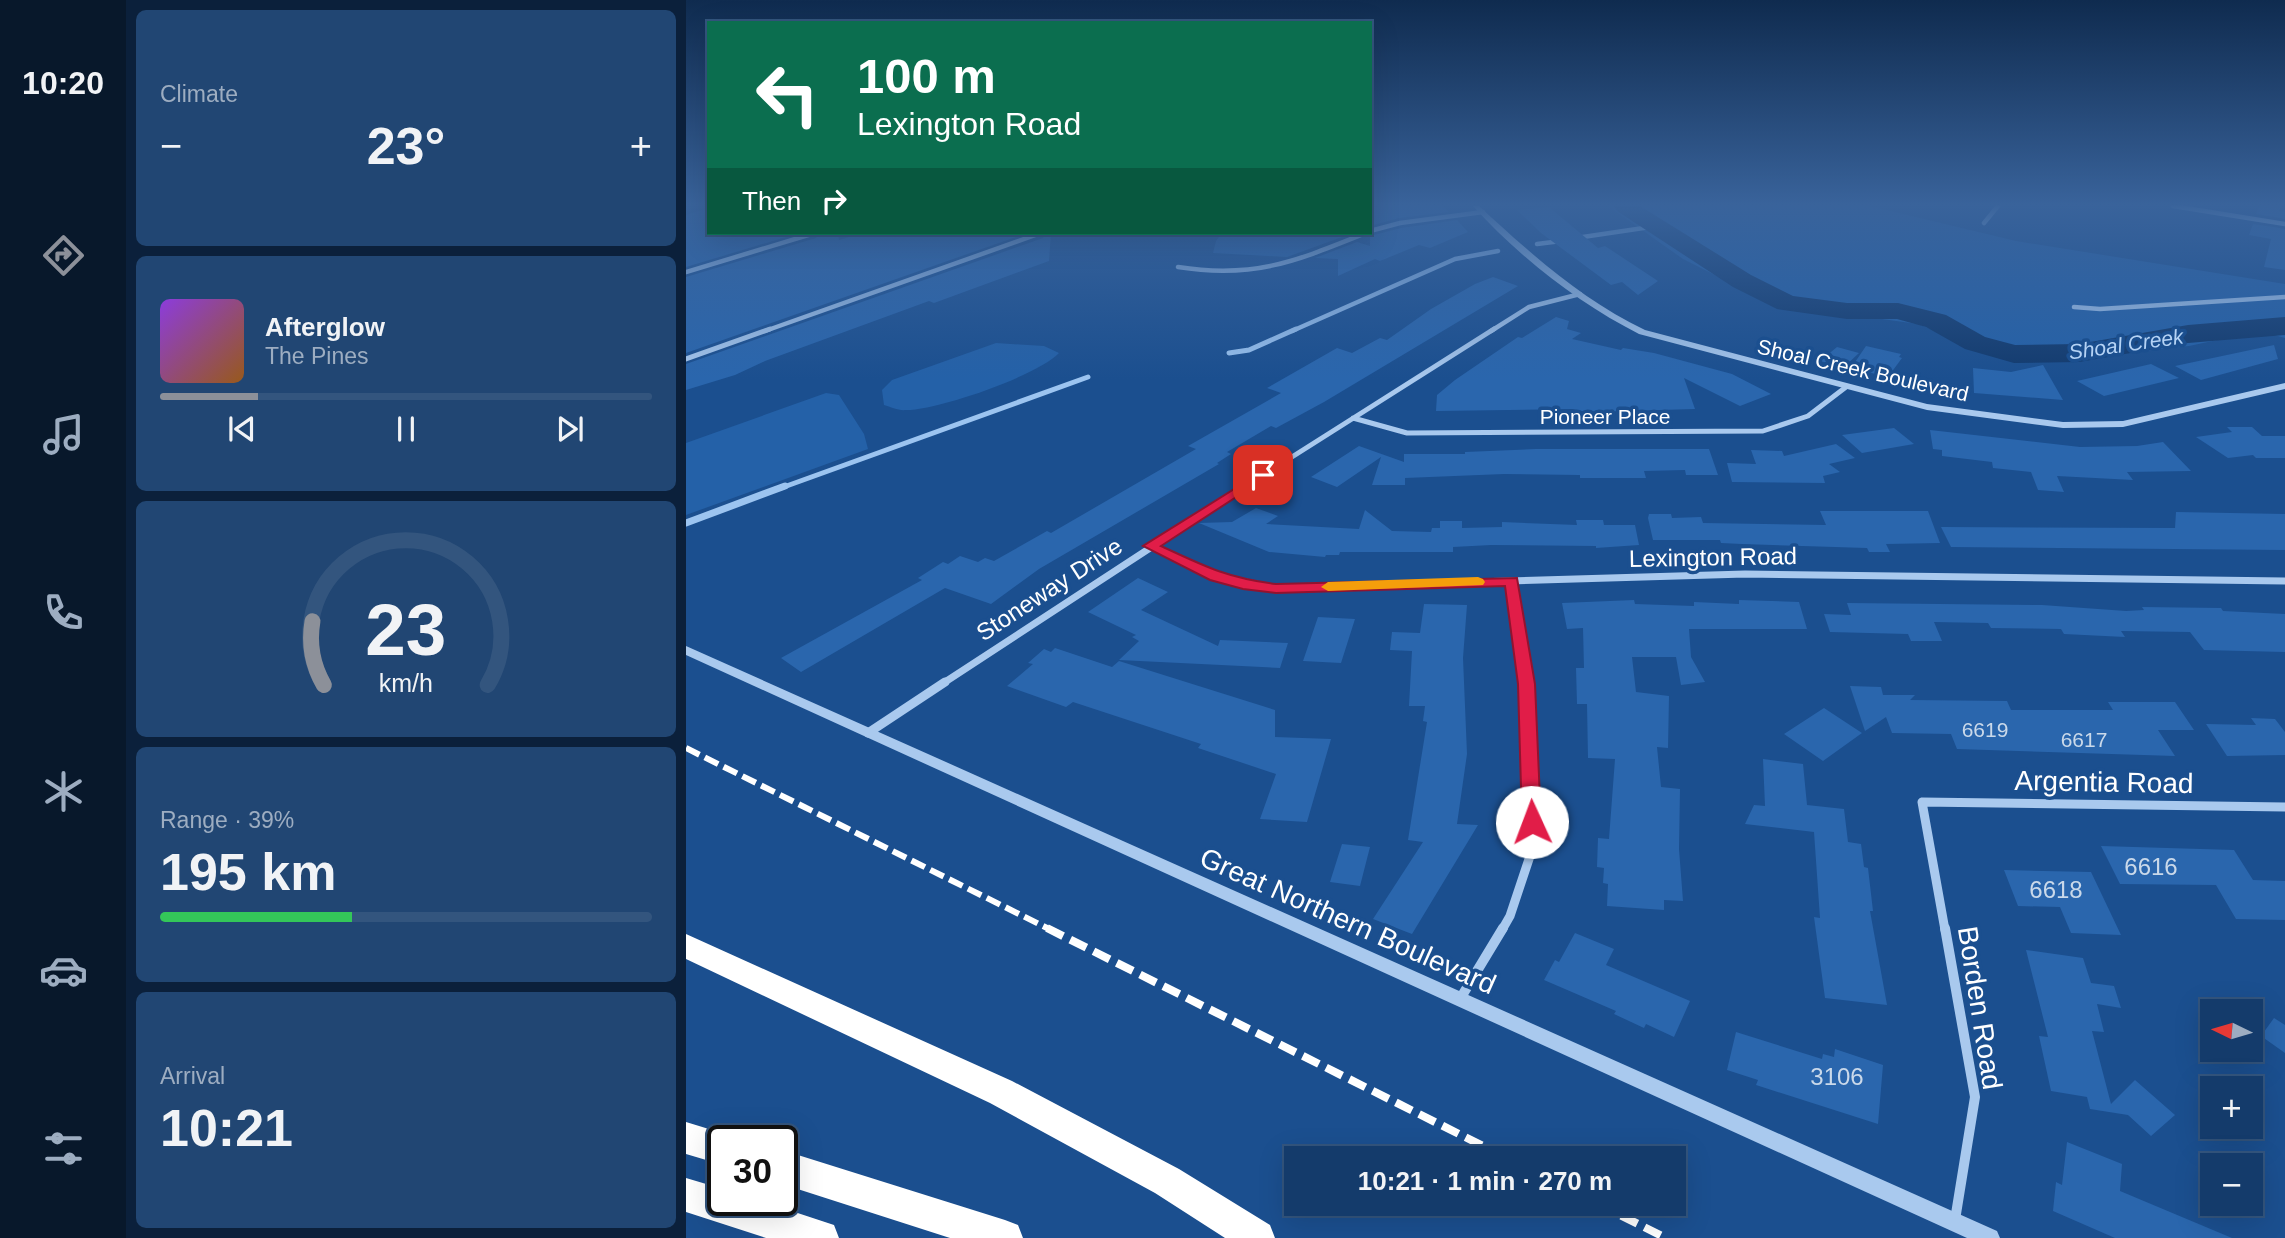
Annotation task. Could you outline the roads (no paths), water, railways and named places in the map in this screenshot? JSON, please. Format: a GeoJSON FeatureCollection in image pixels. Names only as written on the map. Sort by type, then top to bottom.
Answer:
{"type":"FeatureCollection","features":[{"type":"Feature","properties":{"kind":"highway"},"geometry":{"type":"LineString","coordinates":[[686,946],[1001,1092],[1167,1181],[1257,1238]]}},
{"type":"Feature","properties":{"kind":"highway"},"geometry":{"type":"LineString","coordinates":[[686,1138],[707,1144]]}},
{"type":"Feature","properties":{"kind":"highway"},"geometry":{"type":"LineString","coordinates":[[798,1172],[1005,1238]]}},
{"type":"Feature","properties":{"kind":"highway"},"geometry":{"type":"LineString","coordinates":[[686,1195],[821,1238]]}},
{"type":"Feature","properties":{"kind":"street"},"geometry":{"type":"LineString","coordinates":[[686,272],[713,264]]}},
{"type":"Feature","properties":{"kind":"street"},"geometry":{"type":"LineString","coordinates":[[686,359],[954,264]]}},
{"type":"Feature","properties":{"kind":"street"},"geometry":{"type":"LineString","coordinates":[[1178,267],[1202,272],[1268,270],[1284,264]]}},
{"type":"Feature","properties":{"kind":"street","name":"Shoal Creek Boulevard"},"geometry":{"type":"LineString","coordinates":[[1543,264],[1613,318],[1642,332],[1846,387],[1966,414],[2093,426],[2152,418],[2285,386]]}},
{"type":"Feature","properties":{"kind":"street","name":"Stoneway Drive"},"geometry":{"type":"LineString","coordinates":[[868,733],[1150,546],[1530,307],[1580,294]]}},
{"type":"Feature","properties":{"kind":"street"},"geometry":{"type":"LineString","coordinates":[[2074,307],[2100,309],[2285,297]]}},
{"type":"Feature","properties":{"kind":"street","name":"Pioneer Place"},"geometry":{"type":"LineString","coordinates":[[1353,418],[1407,433],[1763,431],[1797,423],[1819,412],[1846,387]]}},
{"type":"Feature","properties":{"kind":"street","name":"Lexington Road"},"geometry":{"type":"LineString","coordinates":[[1150,546],[1215,577],[1265,587],[1758,574],[2285,581]]}},
{"type":"Feature","properties":{"kind":"street"},"geometry":{"type":"LineString","coordinates":[[1459,1000],[1510,916],[1532,850],[1527,684],[1512,581]]}},
{"type":"Feature","properties":{"kind":"street","name":"Great Northern Boulevard"},"geometry":{"type":"LineString","coordinates":[[686,650],[1990,1238]]}},
{"type":"Feature","properties":{"kind":"street","name":"Argentia Road"},"geometry":{"type":"LineString","coordinates":[[1922,802],[2285,807]]}},
{"type":"Feature","properties":{"kind":"street","name":"Borden Road"},"geometry":{"type":"LineString","coordinates":[[1922,802],[1975,1097],[1955,1222]]}},
{"type":"Feature","properties":{"kind":"waterway"},"geometry":{"type":"LineString","coordinates":[[1292,331],[1444,264]]}},
{"type":"Feature","properties":{"kind":"waterway","name":"Shoal Creek"},"geometry":{"type":"LineString","coordinates":[[1715,264],[1742,281],[1787,303],[1847,311],[1898,311],[1936,321],[1975,343],[2014,354],[2079,353],[2188,334],[2285,326]]}},
{"type":"Feature","properties":{"kind":"waterway"},"geometry":{"type":"LineString","coordinates":[[1229,353],[1249,350],[1296,329]]}},
{"type":"Feature","properties":{"kind":"waterway"},"geometry":{"type":"LineString","coordinates":[[781,488],[1088,377]]}},
{"type":"Feature","properties":{"kind":"waterway"},"geometry":{"type":"LineString","coordinates":[[686,523],[785,486]]}},
{"type":"Feature","properties":{"kind":"railway"},"geometry":{"type":"LineString","coordinates":[[686,748],[1051,930]]}},
{"type":"Feature","properties":{"kind":"railway"},"geometry":{"type":"LineString","coordinates":[[1047,928],[1051,930]]}},
{"type":"Feature","properties":{"kind":"railway"},"geometry":{"type":"LineString","coordinates":[[1051,930],[1483,1146]]}},
{"type":"Feature","properties":{"kind":"railway"},"geometry":{"type":"LineString","coordinates":[[1622,1216],[1666,1238]]}}]}
